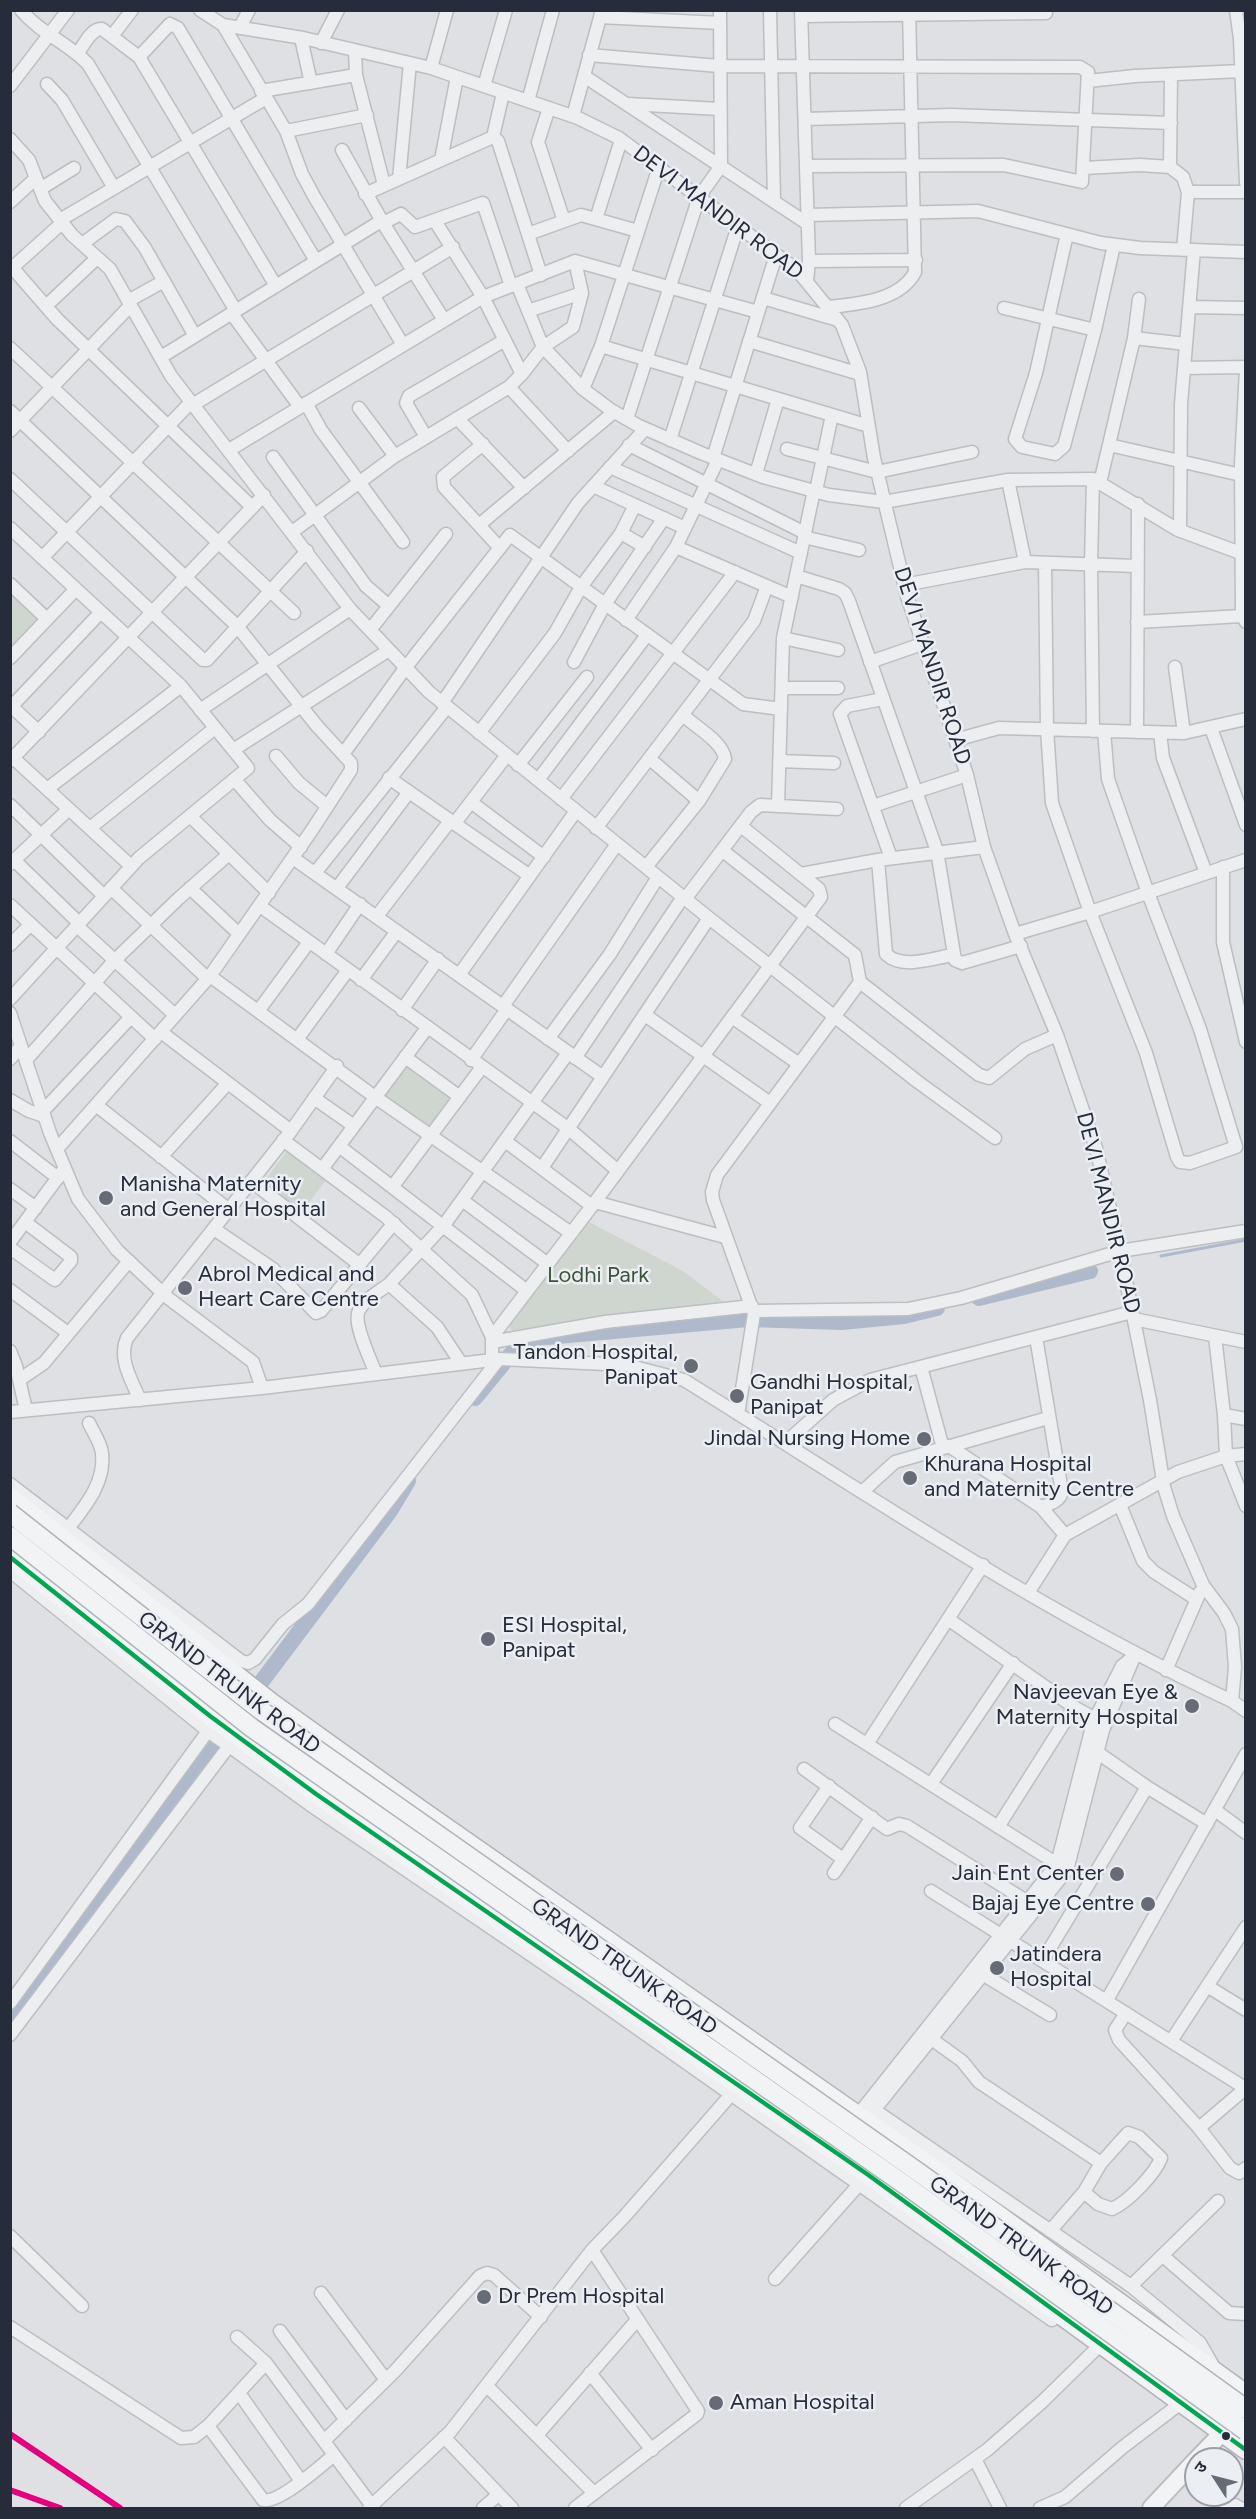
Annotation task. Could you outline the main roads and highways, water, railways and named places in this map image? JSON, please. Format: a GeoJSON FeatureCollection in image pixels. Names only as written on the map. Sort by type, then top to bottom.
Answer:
{"type":"FeatureCollection","features":[{"type":"Feature","properties":{"kind":"highway"},"geometry":{"type":"LineString","coordinates":[[10,1497],[65,1533],[241,1680],[272,1703],[445,1826],[866,2113],[1245,2394]]}},
{"type":"Feature","properties":{"kind":"highway","name":"GRAND TRUNK ROAD"},"geometry":{"type":"LineString","coordinates":[[10,1513],[259,1709],[921,2174],[1245,2409]]}},
{"type":"Feature","properties":{"kind":"highway","name":"GRAND TRUNK ROAD"},"geometry":{"type":"LineString","coordinates":[[10,1536],[252,1728],[908,2187],[1245,2431]]}},
{"type":"Feature","properties":{"kind":"highway"},"geometry":{"type":"LineString","coordinates":[[10,1557],[32,1581],[211,1728],[313,1799],[418,1863],[735,2091],[1037,2298],[1245,2450]]}},
{"type":"Feature","properties":{"kind":"highway"},"geometry":{"type":"LineString","coordinates":[[418,1863],[445,1826]]}},
{"type":"Feature","properties":{"kind":"highway"},"geometry":{"type":"LineString","coordinates":[[1037,2298],[1063,2261]]}},
{"type":"Feature","properties":{"kind":"main road"},"geometry":{"type":"LineString","coordinates":[[1209,2447],[1222,2433]]}},
{"type":"Feature","properties":{"kind":"main road"},"geometry":{"type":"LineString","coordinates":[[1151,2508],[1184,2474]]}},
{"type":"Feature","properties":{"kind":"waterway"},"geometry":{"type":"LineString","coordinates":[[1161,1256],[1246,1240]]}},
{"type":"Feature","properties":{"kind":"waterway"},"geometry":{"type":"LineString","coordinates":[[979,1298],[1090,1271]]}},
{"type":"Feature","properties":{"kind":"waterway"},"geometry":{"type":"LineString","coordinates":[[475,1398],[516,1348],[535,1338],[748,1319],[842,1322],[904,1316],[937,1308]]}},
{"type":"Feature","properties":{"kind":"waterway"},"geometry":{"type":"LineString","coordinates":[[10,2021],[113,1879],[390,1511],[408,1481]]}},
{"type":"Feature","properties":{"kind":"railway"},"geometry":{"type":"LineString","coordinates":[[10,2490],[60,2508]]}},
{"type":"Feature","properties":{"kind":"place","name":"Manisha Maternity and General Hospital"},"geometry":{"type":"Point","coordinates":[106,1198]}},
{"type":"Feature","properties":{"kind":"place","name":"Abrol Medical and Heart Care Centre"},"geometry":{"type":"Point","coordinates":[185,1288]}},
{"type":"Feature","properties":{"kind":"place","name":"Tandon Hospital, Panipat"},"geometry":{"type":"Point","coordinates":[691,1366]}},
{"type":"Feature","properties":{"kind":"place","name":"Gandhi Hospital, Panipat"},"geometry":{"type":"Point","coordinates":[737,1396]}},
{"type":"Feature","properties":{"kind":"place","name":"Jindal Nursing Home"},"geometry":{"type":"Point","coordinates":[924,1439]}},
{"type":"Feature","properties":{"kind":"place","name":"Khurana Hospital and Maternity Centre"},"geometry":{"type":"Point","coordinates":[910,1478]}},
{"type":"Feature","properties":{"kind":"place","name":"ESI Hospital, Panipat"},"geometry":{"type":"Point","coordinates":[488,1639]}},
{"type":"Feature","properties":{"kind":"place","name":"Navjeevan Eye & Maternity Hospital"},"geometry":{"type":"Point","coordinates":[1192,1706]}},
{"type":"Feature","properties":{"kind":"place","name":"Jain Ent Center"},"geometry":{"type":"Point","coordinates":[1117,1874]}},
{"type":"Feature","properties":{"kind":"place","name":"Bajaj Eye Centre"},"geometry":{"type":"Point","coordinates":[1148,1904]}},
{"type":"Feature","properties":{"kind":"place","name":"Jatindera Hospital"},"geometry":{"type":"Point","coordinates":[997,1968]}},
{"type":"Feature","properties":{"kind":"place","name":"Dr Prem Hospital"},"geometry":{"type":"Point","coordinates":[484,2297]}},
{"type":"Feature","properties":{"kind":"place","name":"Aman Hospital"},"geometry":{"type":"Point","coordinates":[716,2403]}},
{"type":"Feature","properties":{"kind":"park label","name":"Lodhi Park"},"geometry":{"type":"Point","coordinates":[598,1276]}}]}
